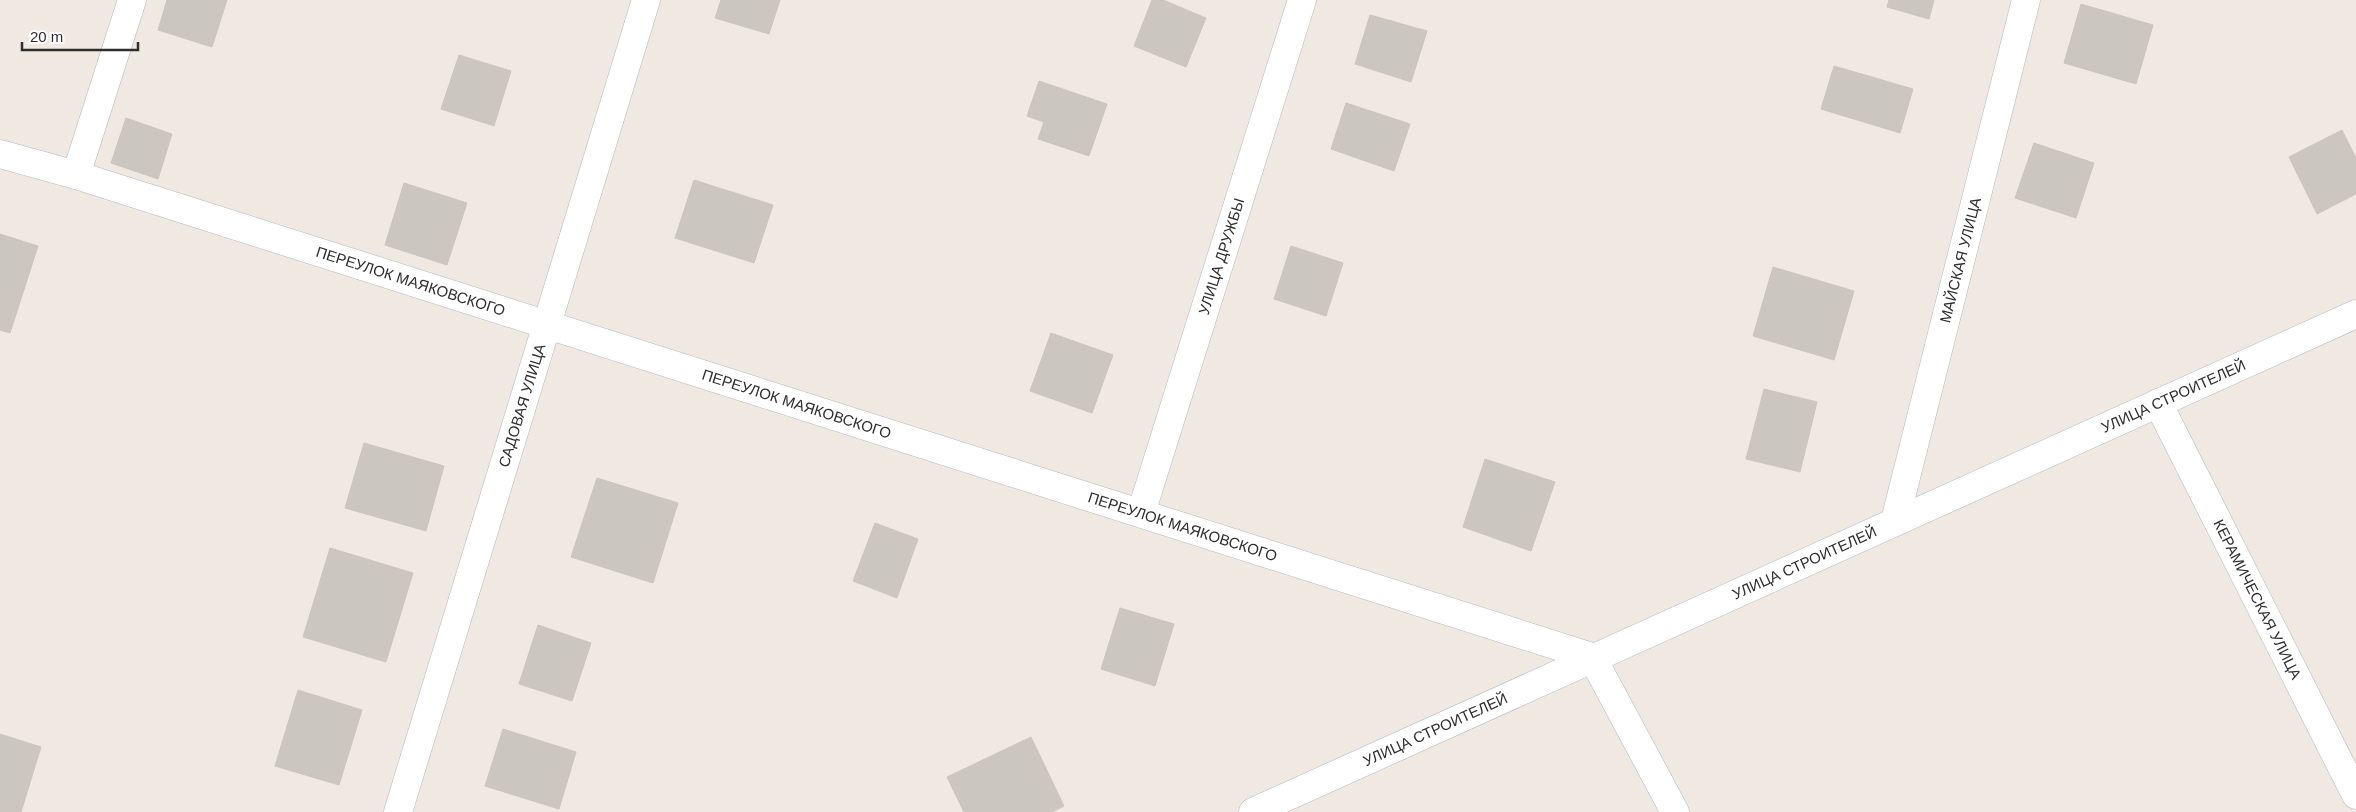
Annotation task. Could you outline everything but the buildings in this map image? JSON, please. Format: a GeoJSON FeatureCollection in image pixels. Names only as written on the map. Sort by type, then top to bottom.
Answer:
{"type":"FeatureCollection","features":[{"type":"Feature","properties":{"kind":"street"},"geometry":{"type":"LineString","coordinates":[[76,175],[132,0]]}},
{"type":"Feature","properties":{"kind":"street","name":"САДОВАЯ УЛИЦА"},"geometry":{"type":"LineString","coordinates":[[398,812],[646,0]]}},
{"type":"Feature","properties":{"kind":"street","name":"УЛИЦА ДРУЖБЫ"},"geometry":{"type":"LineString","coordinates":[[1141,513],[1302,0]]}},
{"type":"Feature","properties":{"kind":"street","name":"МАЙСКАЯ УЛИЦА"},"geometry":{"type":"LineString","coordinates":[[1895,521],[2026,0]]}},
{"type":"Feature","properties":{"kind":"street","name":"ПЕРЕУЛОК МАЯКОВСКОГО"},"geometry":{"type":"LineString","coordinates":[[0,154],[76,175],[1592,657]]}},
{"type":"Feature","properties":{"kind":"street","name":"УЛИЦА СТРОИТЕЛЕЙ"},"geometry":{"type":"LineString","coordinates":[[1253,812],[1592,657],[2356,314]]}},
{"type":"Feature","properties":{"kind":"street","name":"КЕРАМИЧЕСКАЯ УЛИЦА"},"geometry":{"type":"LineString","coordinates":[[2158,403],[2356,795]]}},
{"type":"Feature","properties":{"kind":"street"},"geometry":{"type":"LineString","coordinates":[[1592,657],[1675,812]]}}]}
